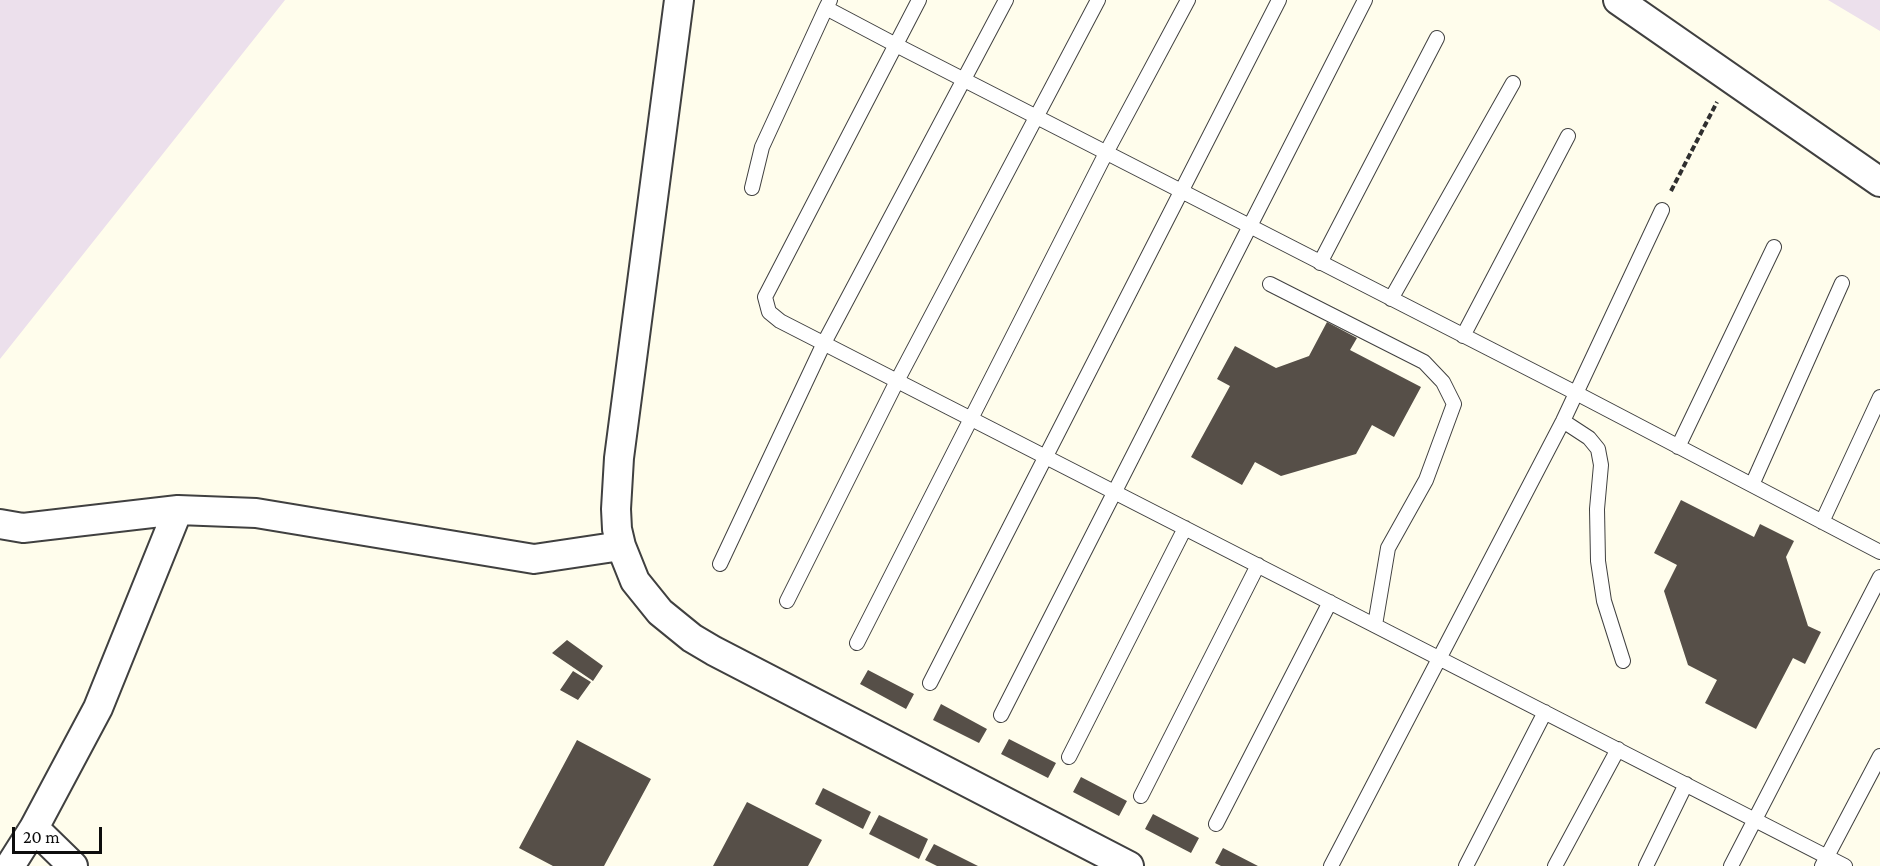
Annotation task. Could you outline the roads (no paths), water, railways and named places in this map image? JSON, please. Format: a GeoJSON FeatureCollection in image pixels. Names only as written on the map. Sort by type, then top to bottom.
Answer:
{"type":"FeatureCollection","features":[{"type":"Feature","properties":{"kind":"street"},"geometry":{"type":"LineString","coordinates":[[679,0],[619,458],[616,509],[621,546],[635,581],[660,612],[692,638],[1129,866]]}},
{"type":"Feature","properties":{"kind":"street"},"geometry":{"type":"LineString","coordinates":[[1618,0],[1880,182]]}},
{"type":"Feature","properties":{"kind":"street"},"geometry":{"type":"LineString","coordinates":[[0,524],[23,528],[178,510],[256,513],[534,559],[621,546]]}},
{"type":"Feature","properties":{"kind":"street"},"geometry":{"type":"LineString","coordinates":[[10,866],[34,828],[98,708],[178,510]]}},
{"type":"Feature","properties":{"kind":"street"},"geometry":{"type":"LineString","coordinates":[[34,828],[73,866]]}},
{"type":"Feature","properties":{"kind":"lane"},"geometry":{"type":"LineString","coordinates":[[919,0],[765,297],[769,312],[780,321],[1755,819],[1825,861],[1845,866]]}},
{"type":"Feature","properties":{"kind":"lane"},"geometry":{"type":"LineString","coordinates":[[720,564],[824,343],[1006,0]]}},
{"type":"Feature","properties":{"kind":"lane"},"geometry":{"type":"LineString","coordinates":[[787,601],[897,381],[1098,0]]}},
{"type":"Feature","properties":{"kind":"lane"},"geometry":{"type":"LineString","coordinates":[[857,643],[1106,153],[1188,0]]}},
{"type":"Feature","properties":{"kind":"lane"},"geometry":{"type":"LineString","coordinates":[[930,683],[1279,0]]}},
{"type":"Feature","properties":{"kind":"lane"},"geometry":{"type":"LineString","coordinates":[[1001,715],[1365,0]]}},
{"type":"Feature","properties":{"kind":"lane"},"geometry":{"type":"LineString","coordinates":[[752,188],[762,147],[828,4],[896,45],[1576,393],[1880,552]]}},
{"type":"Feature","properties":{"kind":"lane"},"geometry":{"type":"LineString","coordinates":[[1320,263],[1437,38]]}},
{"type":"Feature","properties":{"kind":"lane"},"geometry":{"type":"LineString","coordinates":[[1391,299],[1513,83]]}},
{"type":"Feature","properties":{"kind":"lane"},"geometry":{"type":"LineString","coordinates":[[1463,336],[1568,136]]}},
{"type":"Feature","properties":{"kind":"lane"},"geometry":{"type":"LineString","coordinates":[[1331,866],[1563,421],[1662,210]]}},
{"type":"Feature","properties":{"kind":"lane"},"geometry":{"type":"LineString","coordinates":[[1678,447],[1774,247]]}},
{"type":"Feature","properties":{"kind":"lane"},"geometry":{"type":"LineString","coordinates":[[1270,284],[1424,362],[1443,382],[1454,404],[1426,480],[1388,548],[1375,625]]}},
{"type":"Feature","properties":{"kind":"lane"},"geometry":{"type":"LineString","coordinates":[[1752,485],[1842,284]]}},
{"type":"Feature","properties":{"kind":"lane"},"geometry":{"type":"LineString","coordinates":[[1822,522],[1880,397]]}},
{"type":"Feature","properties":{"kind":"lane"},"geometry":{"type":"LineString","coordinates":[[1563,421],[1589,438],[1598,448],[1601,465],[1597,509],[1598,561],[1604,601],[1623,661]]}},
{"type":"Feature","properties":{"kind":"lane"},"geometry":{"type":"LineString","coordinates":[[1069,757],[1185,528]]}},
{"type":"Feature","properties":{"kind":"lane"},"geometry":{"type":"LineString","coordinates":[[1142,796],[1258,565]]}},
{"type":"Feature","properties":{"kind":"lane"},"geometry":{"type":"LineString","coordinates":[[1731,866],[1880,577]]}},
{"type":"Feature","properties":{"kind":"lane"},"geometry":{"type":"LineString","coordinates":[[1216,824],[1330,602]]}},
{"type":"Feature","properties":{"kind":"lane"},"geometry":{"type":"LineString","coordinates":[[1466,866],[1545,712]]}},
{"type":"Feature","properties":{"kind":"lane"},"geometry":{"type":"LineString","coordinates":[[1556,866],[1618,749]]}},
{"type":"Feature","properties":{"kind":"lane"},"geometry":{"type":"LineString","coordinates":[[1825,861],[1880,756]]}},
{"type":"Feature","properties":{"kind":"lane"},"geometry":{"type":"LineString","coordinates":[[1647,866],[1686,784]]}}]}
